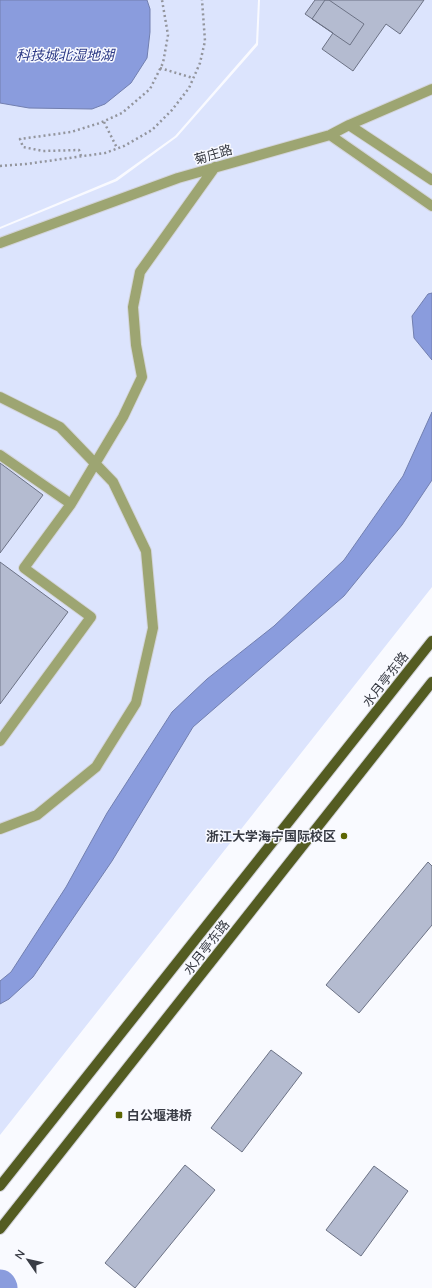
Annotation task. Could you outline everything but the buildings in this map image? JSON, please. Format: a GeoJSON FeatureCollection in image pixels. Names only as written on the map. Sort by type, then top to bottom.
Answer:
{"type":"FeatureCollection","features":[{"type":"Feature","properties":{"kind":"main road","name":"水月亭东路"},"geometry":{"type":"LineString","coordinates":[[0,1186],[432,640]]}},
{"type":"Feature","properties":{"kind":"main road","name":"水月亭东路"},"geometry":{"type":"LineString","coordinates":[[0,1229],[432,682]]}},
{"type":"Feature","properties":{"kind":"street","name":"菊庄路"},"geometry":{"type":"LineString","coordinates":[[0,244],[178,178],[330,136],[349,124],[432,89]]}},
{"type":"Feature","properties":{"kind":"street"},"geometry":{"type":"LineString","coordinates":[[349,124],[432,180]]}},
{"type":"Feature","properties":{"kind":"street"},"geometry":{"type":"LineString","coordinates":[[330,136],[432,206]]}},
{"type":"Feature","properties":{"kind":"street"},"geometry":{"type":"LineString","coordinates":[[0,741],[91,617],[24,568],[71,504],[123,416],[142,377],[136,346],[133,307],[140,272],[215,167]]}},
{"type":"Feature","properties":{"kind":"street"},"geometry":{"type":"LineString","coordinates":[[0,397],[60,427],[113,482],[146,551],[153,628],[136,702],[96,767],[37,815],[0,829]]}},
{"type":"Feature","properties":{"kind":"street"},"geometry":{"type":"LineString","coordinates":[[0,454],[71,504]]}},
{"type":"Feature","properties":{"kind":"path"},"geometry":{"type":"LineString","coordinates":[[81,156],[79,150],[43,151],[23,147],[20,139],[72,132],[104,122],[122,113],[150,89],[163,63],[168,34],[162,0]]}},
{"type":"Feature","properties":{"kind":"path"},"geometry":{"type":"LineString","coordinates":[[0,166],[105,153],[124,146],[152,130],[172,110],[189,88],[200,63],[205,41],[202,0]]}},
{"type":"Feature","properties":{"kind":"path"},"geometry":{"type":"LineString","coordinates":[[160,68],[193,78]]}},
{"type":"Feature","properties":{"kind":"path"},"geometry":{"type":"LineString","coordinates":[[104,122],[117,148]]}},
{"type":"Feature","properties":{"kind":"shaded area"},"geometry":{"type":"Polygon","coordinates":[[[0,0],[258,0],[256,43],[175,136],[115,179],[0,227],[0,0]]]}},
{"type":"Feature","properties":{"kind":"shaded area"},"geometry":{"type":"Polygon","coordinates":[[[260,0],[432,0],[432,587],[0,1135],[0,229],[117,181],[177,137],[258,45],[260,0]]]}},
{"type":"Feature","properties":{"kind":"water","name":"科技城北湿地湖"},"geometry":{"type":"Polygon","coordinates":[[[0,0],[147,0],[150,9],[150,32],[147,58],[131,83],[105,104],[92,109],[29,108],[0,103],[0,0]]]}},
{"type":"Feature","properties":{"kind":"water"},"geometry":{"type":"Polygon","coordinates":[[[432,293],[432,360],[414,338],[412,316],[428,294],[432,293]]]}},
{"type":"Feature","properties":{"kind":"water"},"geometry":{"type":"Polygon","coordinates":[[[432,412],[432,480],[402,525],[344,596],[193,727],[112,861],[33,977],[9,999],[0,1004],[0,981],[11,972],[66,887],[107,813],[172,712],[207,679],[274,626],[344,560],[403,476],[432,412]]]}},
{"type":"Feature","properties":{"kind":"place","name":"浙江大学海宁国际校区"},"geometry":{"type":"Point","coordinates":[344,836]}},
{"type":"Feature","properties":{"kind":"place","name":"白公堰港桥"},"geometry":{"type":"Point","coordinates":[119,1115]}}]}
